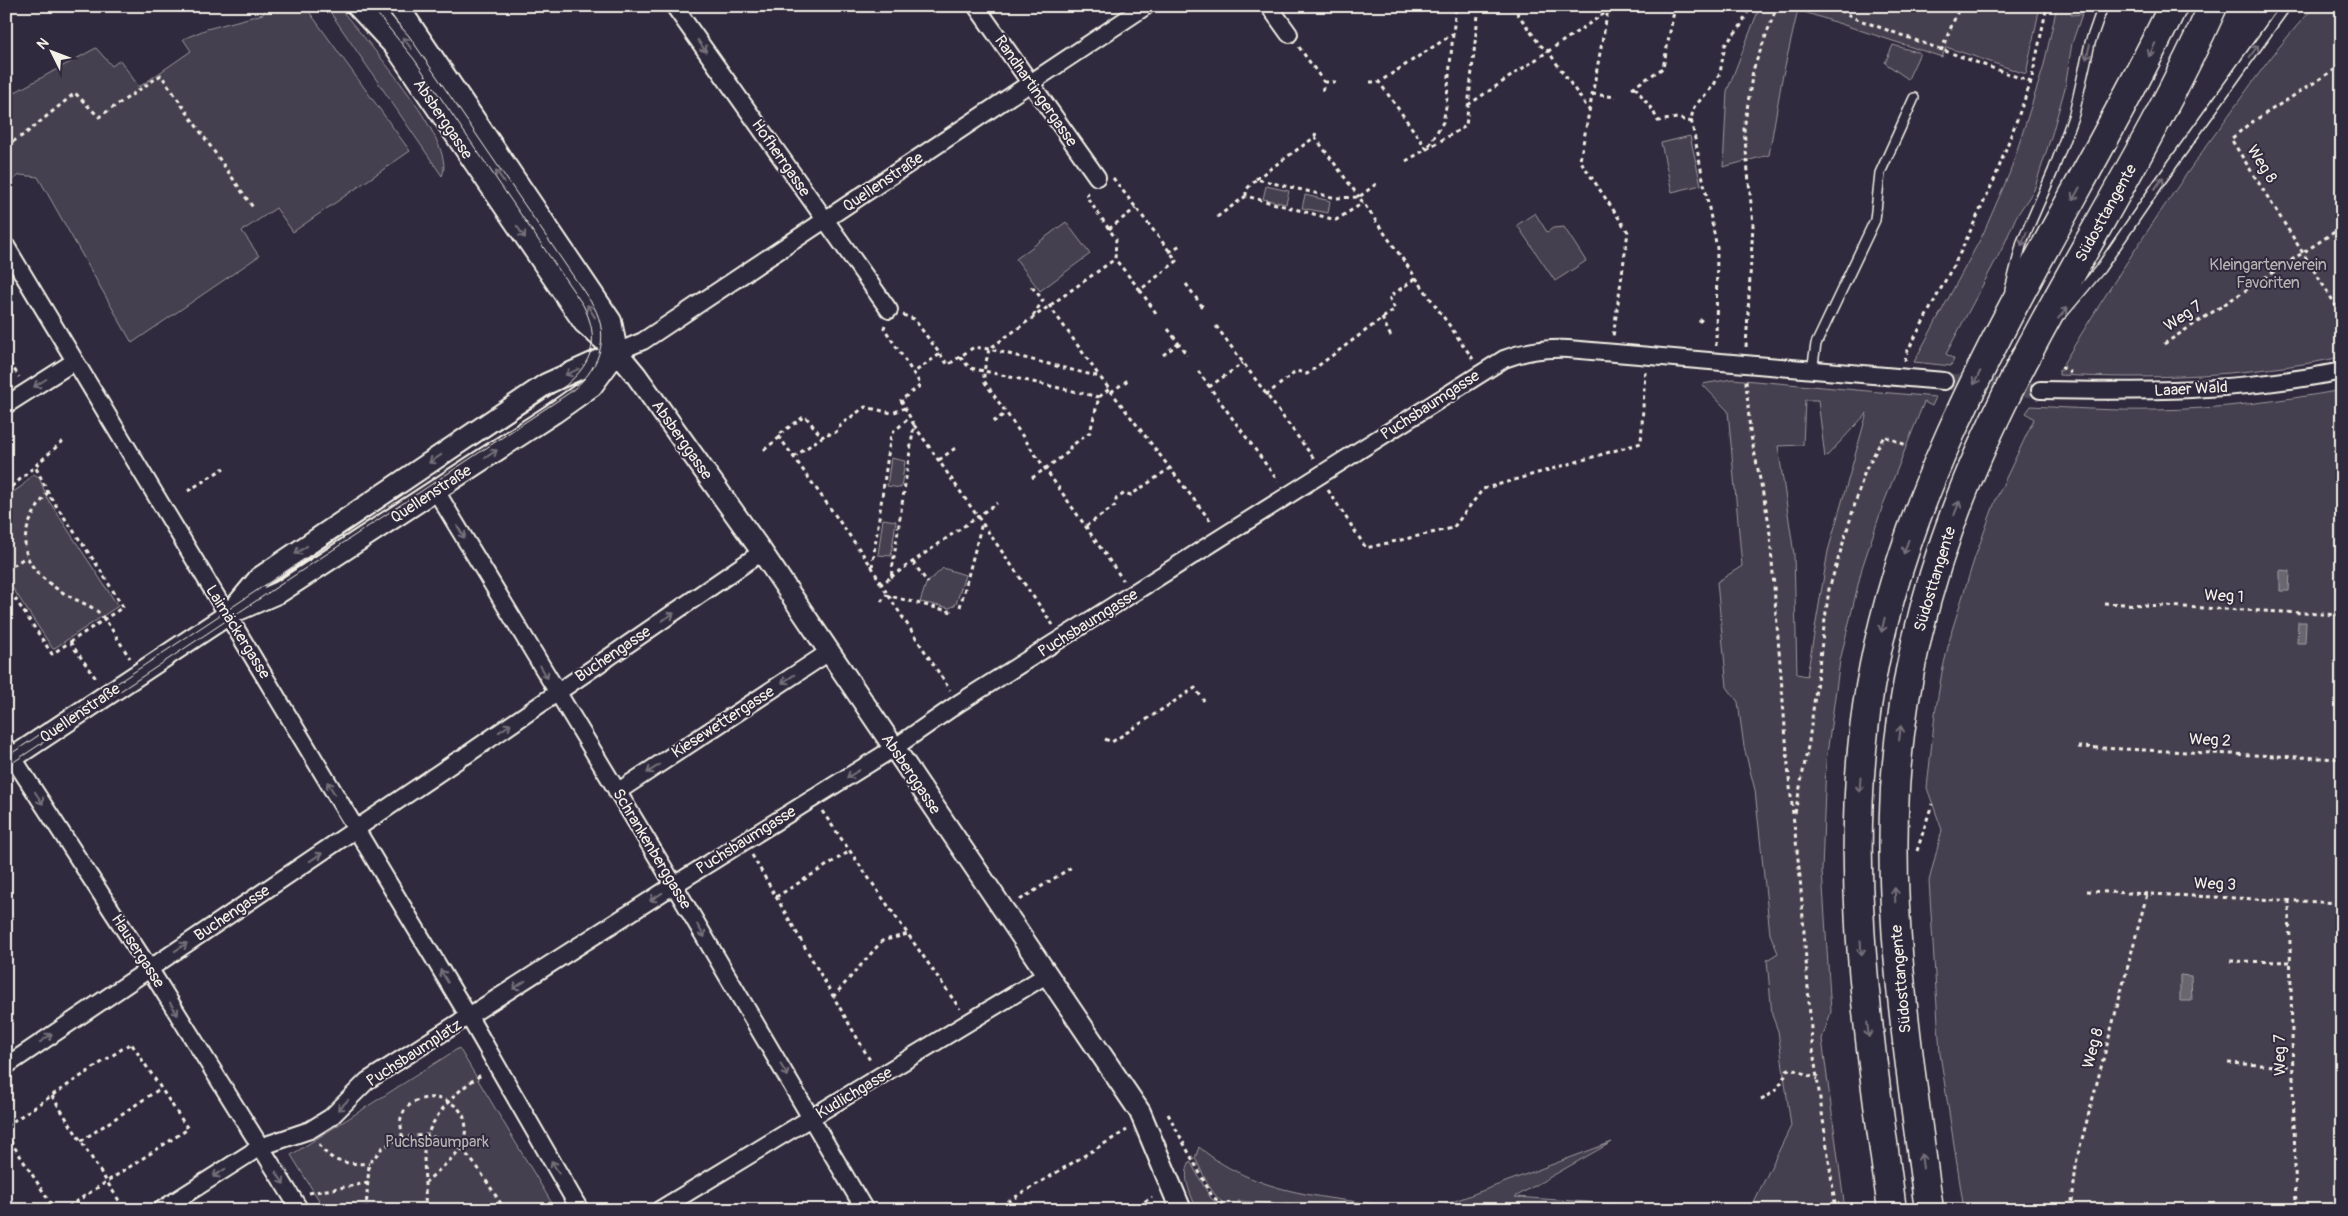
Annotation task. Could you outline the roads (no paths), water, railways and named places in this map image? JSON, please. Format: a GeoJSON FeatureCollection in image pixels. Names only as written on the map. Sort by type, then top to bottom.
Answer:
{"type":"FeatureCollection","features":[{"type":"Feature","properties":{"kind":"highway"},"geometry":{"type":"LineString","coordinates":[[1892,1210],[1862,973],[1857,870],[1864,738],[1878,650],[1896,578],[1933,473],[1999,334],[2140,76],[2173,6]]}},
{"type":"Feature","properties":{"kind":"highway","name":"Südosttangente"},"geometry":{"type":"LineString","coordinates":[[1928,1210],[1906,1035],[1897,936],[1894,837],[1900,737],[1905,695],[1921,620],[1948,532],[1967,482],[2031,350],[2173,88],[2213,6]]}},
{"type":"Feature","properties":{"kind":"street","name":"Absberggasse"},"geometry":{"type":"LineString","coordinates":[[357,6],[396,48],[584,323],[617,352],[641,382],[762,552],[1140,1112],[1181,1210]]}},
{"type":"Feature","properties":{"kind":"street","name":"Absberggasse"},"geometry":{"type":"LineString","coordinates":[[398,6],[611,321],[617,352]]}},
{"type":"Feature","properties":{"kind":"street","name":"Hofherrgasse"},"geometry":{"type":"LineString","coordinates":[[674,6],[888,310]]}},
{"type":"Feature","properties":{"kind":"street","name":"Randhartingergasse"},"geometry":{"type":"LineString","coordinates":[[976,6],[1097,177]]}},
{"type":"Feature","properties":{"kind":"street","name":"Quellenstraße"},"geometry":{"type":"LineString","coordinates":[[228,614],[259,578],[546,384],[643,341],[1146,6]]}},
{"type":"Feature","properties":{"kind":"street"},"geometry":{"type":"LineString","coordinates":[[1269,6],[1289,34]]}},
{"type":"Feature","properties":{"kind":"street","name":"Laimäckergasse"},"geometry":{"type":"LineString","coordinates":[[6,246],[469,1017]]}},
{"type":"Feature","properties":{"kind":"street","name":"Puchsbaumgasse"},"geometry":{"type":"LineString","coordinates":[[469,1017],[674,885],[894,748],[959,703],[1224,538],[1504,359],[1524,352],[1546,348],[1812,370]]}},
{"type":"Feature","properties":{"kind":"street","name":"Quellenstraße"},"geometry":{"type":"LineString","coordinates":[[8,755],[107,695],[228,614],[280,592],[436,491],[592,386],[617,352]]}},
{"type":"Feature","properties":{"kind":"street"},"geometry":{"type":"LineString","coordinates":[[6,405],[75,361]]}},
{"type":"Feature","properties":{"kind":"street"},"geometry":{"type":"LineString","coordinates":[[1812,370],[1944,381]]}},
{"type":"Feature","properties":{"kind":"street","name":"Laaer Wald"},"geometry":{"type":"LineString","coordinates":[[2040,390],[2158,391],[2237,386],[2342,371]]}},
{"type":"Feature","properties":{"kind":"street","name":"Schrankenberggasse"},"geometry":{"type":"LineString","coordinates":[[436,491],[674,885],[865,1210]]}},
{"type":"Feature","properties":{"kind":"street","name":"Buchengasse"},"geometry":{"type":"LineString","coordinates":[[6,1066],[356,830],[762,552]]}},
{"type":"Feature","properties":{"kind":"street","name":"Kiesewettergasse"},"geometry":{"type":"LineString","coordinates":[[618,792],[829,652]]}},
{"type":"Feature","properties":{"kind":"street","name":"Hausergasse"},"geometry":{"type":"LineString","coordinates":[[8,755],[149,968],[260,1146]]}},
{"type":"Feature","properties":{"kind":"street","name":"Kudlichgasse"},"geometry":{"type":"LineString","coordinates":[[659,1210],[1048,974]]}},
{"type":"Feature","properties":{"kind":"street","name":"Puchsbaumplatz"},"geometry":{"type":"LineString","coordinates":[[260,1146],[310,1130],[331,1117],[368,1081],[469,1017],[580,1210]]}},
{"type":"Feature","properties":{"kind":"street"},"geometry":{"type":"LineString","coordinates":[[162,1210],[260,1146],[295,1203]]}},
{"type":"Feature","properties":{"kind":"lane","name":"Absberggasse"},"geometry":{"type":"LineString","coordinates":[[378,6],[416,54],[589,307],[617,352]]}},
{"type":"Feature","properties":{"kind":"lane"},"geometry":{"type":"LineString","coordinates":[[1999,334],[2022,242],[2054,171],[2074,114],[2090,43],[2103,6]]}},
{"type":"Feature","properties":{"kind":"lane"},"geometry":{"type":"LineString","coordinates":[[2031,350],[2100,269],[2286,6]]}},
{"type":"Feature","properties":{"kind":"lane"},"geometry":{"type":"LineString","coordinates":[[1812,370],[1816,344],[1875,220],[1880,173],[1914,98]]}},
{"type":"Feature","properties":{"kind":"tunnel"},"geometry":{"type":"LineString","coordinates":[[1944,381],[2040,390]]}},
{"type":"Feature","properties":{"kind":"tram line"},"geometry":{"type":"LineString","coordinates":[[6,757],[565,386],[575,377],[588,359],[592,339],[591,328],[583,305],[414,59],[371,6]]}},
{"type":"Feature","properties":{"kind":"tram line"},"geometry":{"type":"LineString","coordinates":[[6,767],[569,393],[588,375],[599,354],[601,330],[599,318],[593,305],[409,36],[383,6]]}},
{"type":"Feature","properties":{"kind":"park label","name":"Kleingartenverein Favoriten"},"geometry":{"type":"Point","coordinates":[2268,274]}},
{"type":"Feature","properties":{"kind":"park label","name":"Puchsbaumpark"},"geometry":{"type":"Point","coordinates":[437,1142]}}]}
